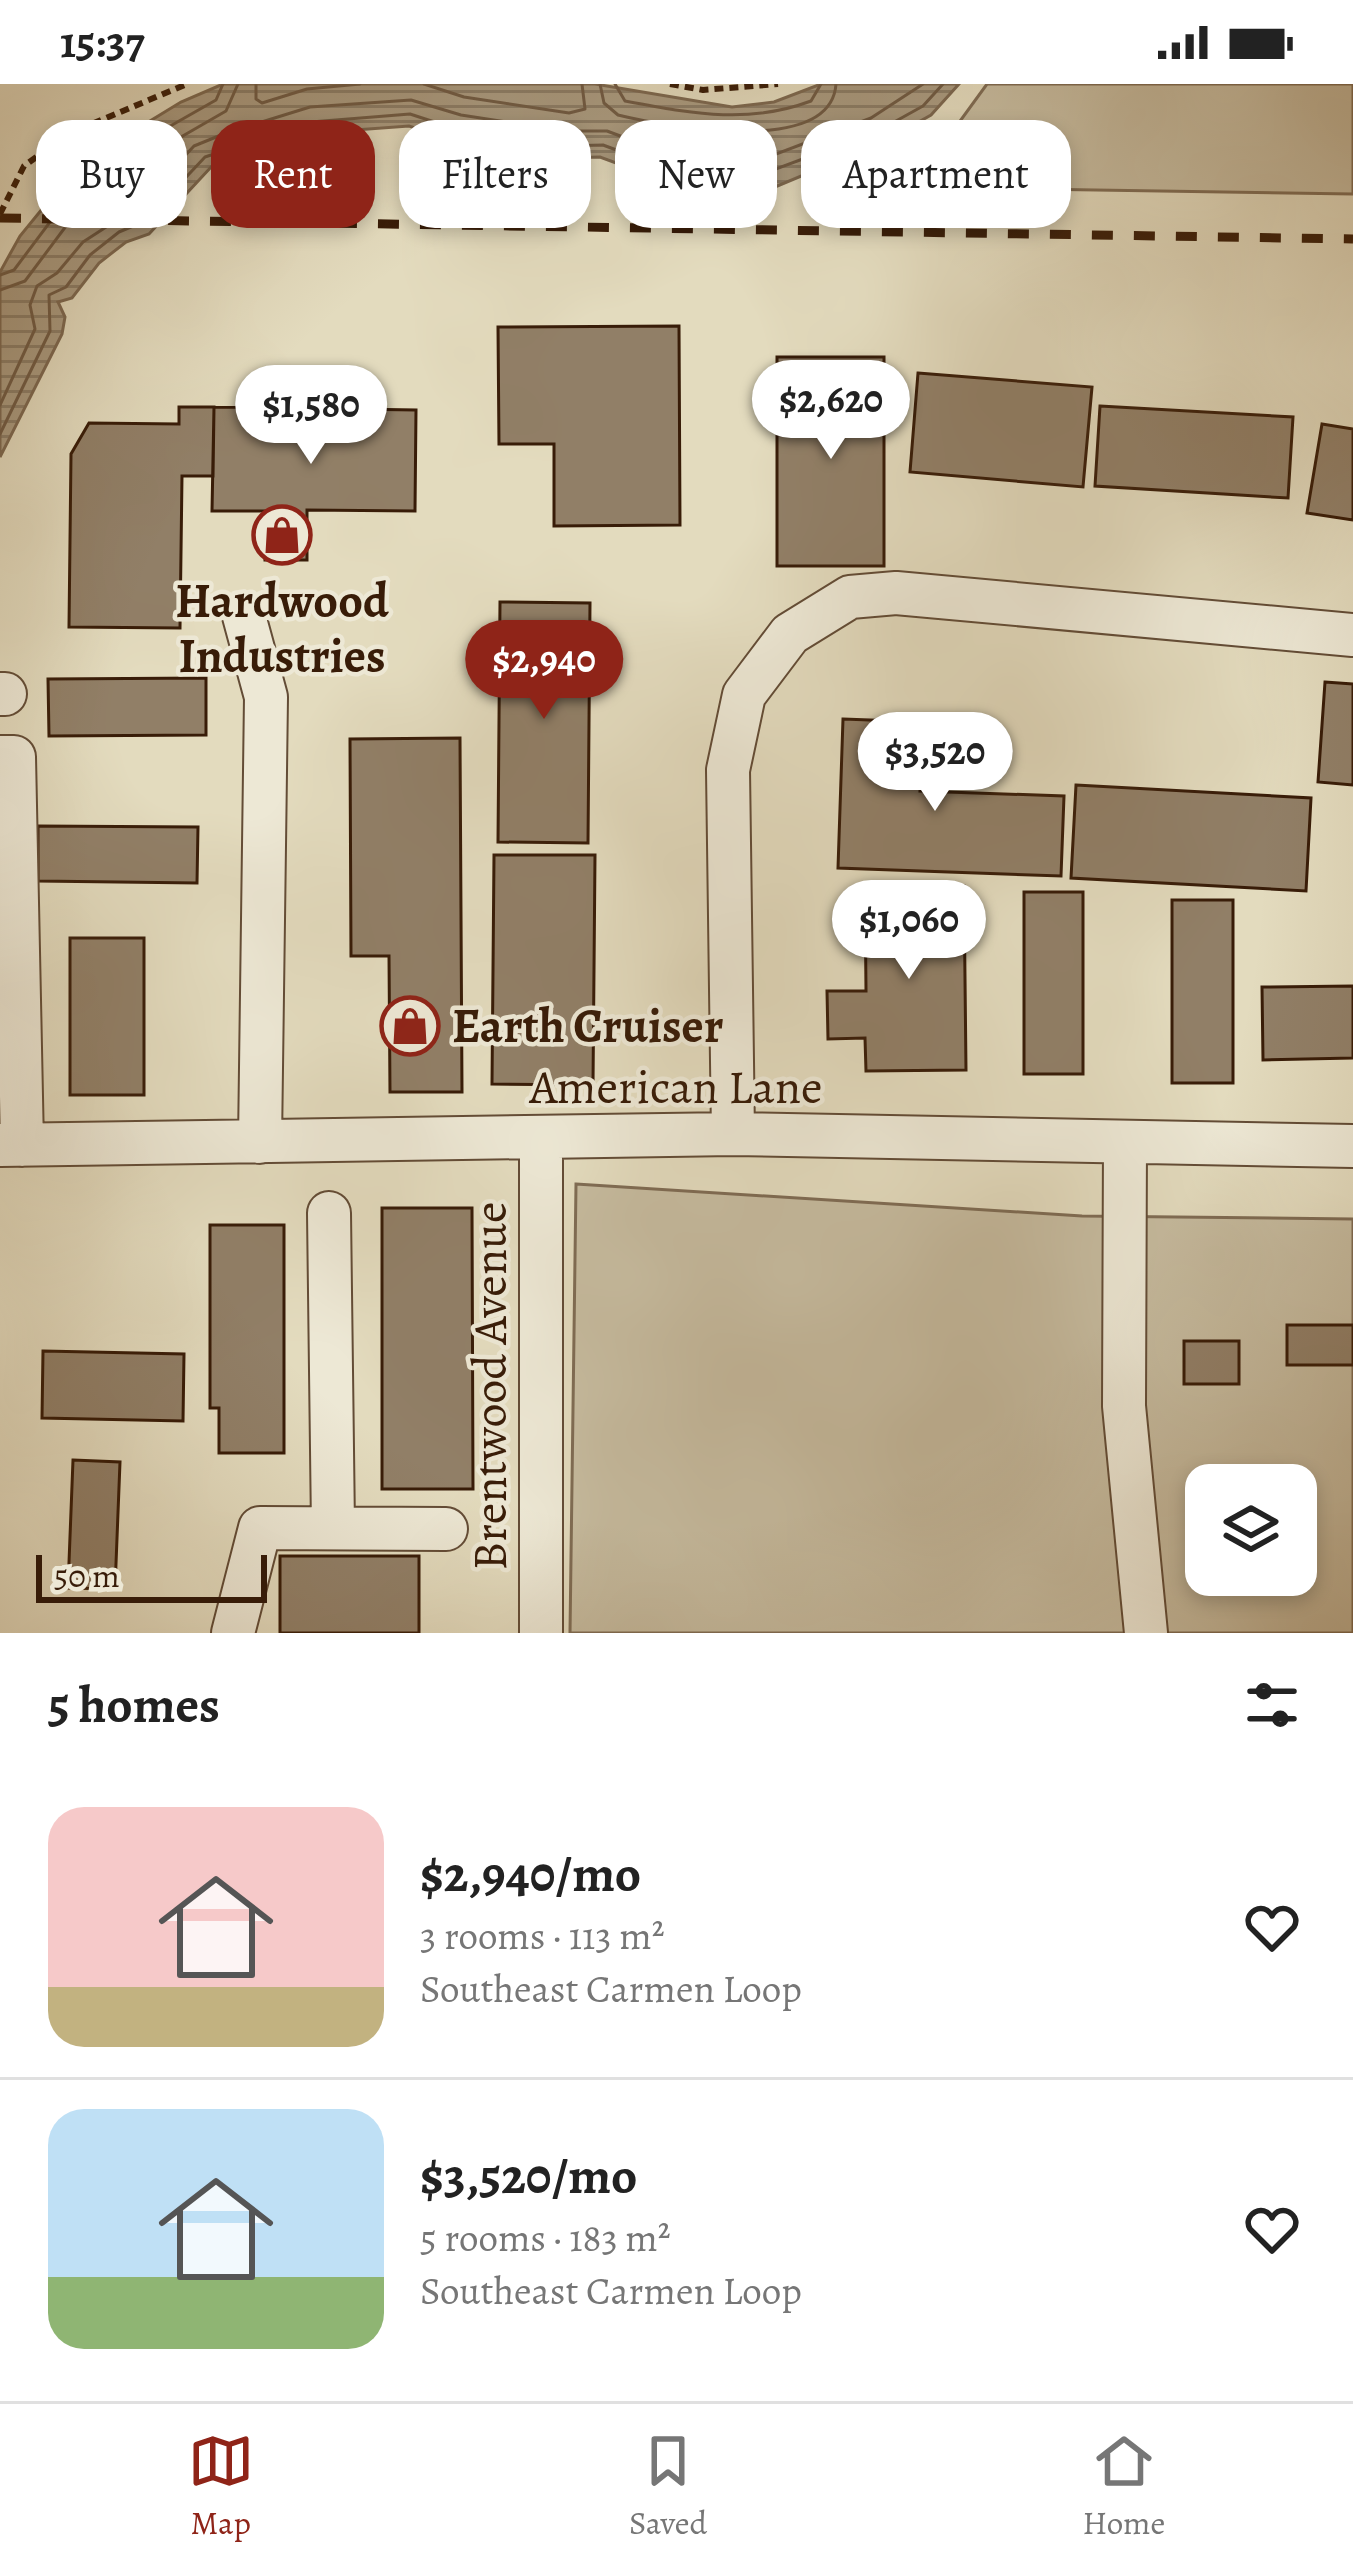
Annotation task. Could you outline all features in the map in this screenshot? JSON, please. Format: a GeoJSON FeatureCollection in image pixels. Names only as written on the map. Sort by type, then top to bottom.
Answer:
{"type":"FeatureCollection","features":[{"type":"Feature","properties":{"kind":"street"},"geometry":{"type":"LineString","coordinates":[[734,1134],[728,770],[744,695],[790,634],[850,597],[896,593],[1353,635]]}},
{"type":"Feature","properties":{"kind":"street"},"geometry":{"type":"LineString","coordinates":[[244,616],[266,697],[260,1142]]}},
{"type":"Feature","properties":{"kind":"street"},"geometry":{"type":"LineString","coordinates":[[0,757],[14,757],[11,1145]]}},
{"type":"Feature","properties":{"kind":"street","name":"American Lane"},"geometry":{"type":"LineString","coordinates":[[11,1145],[734,1134],[1353,1147]]}},
{"type":"Feature","properties":{"kind":"street","name":"Brentwood Avenue"},"geometry":{"type":"LineString","coordinates":[[541,1138],[541,1633]]}},
{"type":"Feature","properties":{"kind":"street"},"geometry":{"type":"LineString","coordinates":[[1125,1143],[1124,1406],[1146,1633]]}},
{"type":"Feature","properties":{"kind":"street"},"geometry":{"type":"LineString","coordinates":[[329,1213],[333,1528]]}},
{"type":"Feature","properties":{"kind":"street"},"geometry":{"type":"LineString","coordinates":[[233,1633],[260,1528],[446,1529]]}},
{"type":"Feature","properties":{"kind":"path"},"geometry":{"type":"LineString","coordinates":[[0,214],[24,166],[68,134],[187,84]]}},
{"type":"Feature","properties":{"kind":"path"},"geometry":{"type":"LineString","coordinates":[[670,84],[704,89],[778,84]]}},
{"type":"Feature","properties":{"kind":"shaded area"},"geometry":{"type":"Polygon","coordinates":[[[987,84],[1353,84],[1353,194],[1071,190],[1071,120],[961,120],[987,84]]]}},
{"type":"Feature","properties":{"kind":"shaded area"},"geometry":{"type":"Polygon","coordinates":[[[576,1184],[1082,1216],[1353,1219],[1353,1633],[570,1633],[576,1184]]]}},
{"type":"Feature","properties":{"kind":"water"},"geometry":{"type":"Polygon","coordinates":[[[223,84],[595,84],[732,107],[774,102],[821,84],[959,84],[922,120],[801,120],[801,176],[777,186],[777,120],[615,120],[615,163],[591,157],[591,120],[399,120],[399,127],[375,129],[375,120],[211,120],[211,167],[187,193],[187,120],[152,120],[223,84]]]}},
{"type":"Feature","properties":{"kind":"water"},"geometry":{"type":"Polygon","coordinates":[[[36,216],[36,228],[155,228],[126,242],[99,263],[72,298],[58,302],[65,317],[62,334],[0,457],[0,272],[36,216]]]}},
{"type":"Feature","properties":{"kind":"building"},"geometry":{"type":"Polygon","coordinates":[[[679,326],[680,525],[554,526],[554,444],[499,444],[498,327],[679,326]]]}},
{"type":"Feature","properties":{"kind":"building"},"geometry":{"type":"Polygon","coordinates":[[[777,357],[884,357],[884,566],[777,566],[777,357]]]}},
{"type":"Feature","properties":{"kind":"building"},"geometry":{"type":"Polygon","coordinates":[[[918,373],[1092,387],[1083,487],[910,472],[918,373]]]}},
{"type":"Feature","properties":{"kind":"building"},"geometry":{"type":"Polygon","coordinates":[[[1100,406],[1293,417],[1288,498],[1095,486],[1100,406]]]}},
{"type":"Feature","properties":{"kind":"building"},"geometry":{"type":"Polygon","coordinates":[[[179,407],[214,407],[213,476],[182,476],[180,628],[69,627],[71,454],[89,423],[179,424],[179,407]]]}},
{"type":"Feature","properties":{"kind":"building"},"geometry":{"type":"Polygon","coordinates":[[[214,407],[416,410],[415,511],[307,510],[307,560],[265,560],[265,511],[212,511],[214,407]]]}},
{"type":"Feature","properties":{"kind":"building"},"geometry":{"type":"Polygon","coordinates":[[[1322,424],[1353,429],[1353,520],[1307,513],[1322,424]]]}},
{"type":"Feature","properties":{"kind":"building"},"geometry":{"type":"Polygon","coordinates":[[[500,602],[590,603],[588,843],[498,842],[500,602]]]}},
{"type":"Feature","properties":{"kind":"building"},"geometry":{"type":"Polygon","coordinates":[[[206,678],[206,735],[49,736],[48,679],[206,678]]]}},
{"type":"Feature","properties":{"kind":"building"},"geometry":{"type":"Polygon","coordinates":[[[1325,682],[1353,684],[1353,785],[1318,782],[1325,682]]]}},
{"type":"Feature","properties":{"kind":"building"},"geometry":{"type":"Polygon","coordinates":[[[843,719],[923,722],[920,791],[1064,796],[1061,876],[838,868],[843,719]]]}},
{"type":"Feature","properties":{"kind":"building"},"geometry":{"type":"Polygon","coordinates":[[[460,738],[462,1092],[390,1092],[389,956],[351,956],[350,739],[460,738]]]}},
{"type":"Feature","properties":{"kind":"building"},"geometry":{"type":"Polygon","coordinates":[[[1076,785],[1311,798],[1306,891],[1071,878],[1076,785]]]}},
{"type":"Feature","properties":{"kind":"building"},"geometry":{"type":"Polygon","coordinates":[[[38,826],[198,827],[197,883],[38,881],[38,826]]]}},
{"type":"Feature","properties":{"kind":"building"},"geometry":{"type":"Polygon","coordinates":[[[494,855],[595,855],[593,1085],[492,1084],[494,855]]]}},
{"type":"Feature","properties":{"kind":"building"},"geometry":{"type":"Polygon","coordinates":[[[865,886],[964,886],[966,1070],[866,1071],[865,1038],[828,1039],[827,991],[866,991],[865,886]]]}},
{"type":"Feature","properties":{"kind":"building"},"geometry":{"type":"Polygon","coordinates":[[[1024,892],[1083,892],[1083,1074],[1024,1074],[1024,892]]]}},
{"type":"Feature","properties":{"kind":"building"},"geometry":{"type":"Polygon","coordinates":[[[1172,900],[1233,900],[1233,1083],[1172,1083],[1172,900]]]}},
{"type":"Feature","properties":{"kind":"building"},"geometry":{"type":"Polygon","coordinates":[[[70,938],[144,938],[144,1095],[70,1095],[70,938]]]}},
{"type":"Feature","properties":{"kind":"building"},"geometry":{"type":"Polygon","coordinates":[[[1353,986],[1353,1058],[1263,1060],[1262,987],[1353,986]]]}},
{"type":"Feature","properties":{"kind":"building"},"geometry":{"type":"Polygon","coordinates":[[[382,1208],[472,1208],[473,1489],[382,1489],[382,1208]]]}},
{"type":"Feature","properties":{"kind":"building"},"geometry":{"type":"Polygon","coordinates":[[[210,1225],[284,1225],[284,1453],[219,1453],[219,1408],[210,1408],[210,1225]]]}},
{"type":"Feature","properties":{"kind":"building"},"geometry":{"type":"Polygon","coordinates":[[[1287,1325],[1353,1325],[1353,1365],[1287,1365],[1287,1325]]]}},
{"type":"Feature","properties":{"kind":"building"},"geometry":{"type":"Polygon","coordinates":[[[1184,1341],[1239,1341],[1239,1384],[1184,1384],[1184,1341]]]}},
{"type":"Feature","properties":{"kind":"building"},"geometry":{"type":"Polygon","coordinates":[[[43,1351],[184,1354],[183,1421],[42,1418],[43,1351]]]}},
{"type":"Feature","properties":{"kind":"building"},"geometry":{"type":"Polygon","coordinates":[[[73,1460],[120,1462],[115,1589],[68,1588],[73,1460]]]}},
{"type":"Feature","properties":{"kind":"building"},"geometry":{"type":"Polygon","coordinates":[[[280,1556],[419,1556],[419,1633],[280,1633],[280,1556]]]}},
{"type":"Feature","properties":{"kind":"railway"},"geometry":{"type":"LineString","coordinates":[[0,218],[1353,239]]}},
{"type":"Feature","properties":{"kind":"place","name":"Hardwood Industries"},"geometry":{"type":"Point","coordinates":[282,535]}},
{"type":"Feature","properties":{"kind":"place","name":"Earth Cruiser"},"geometry":{"type":"Point","coordinates":[410,1026]}}]}
